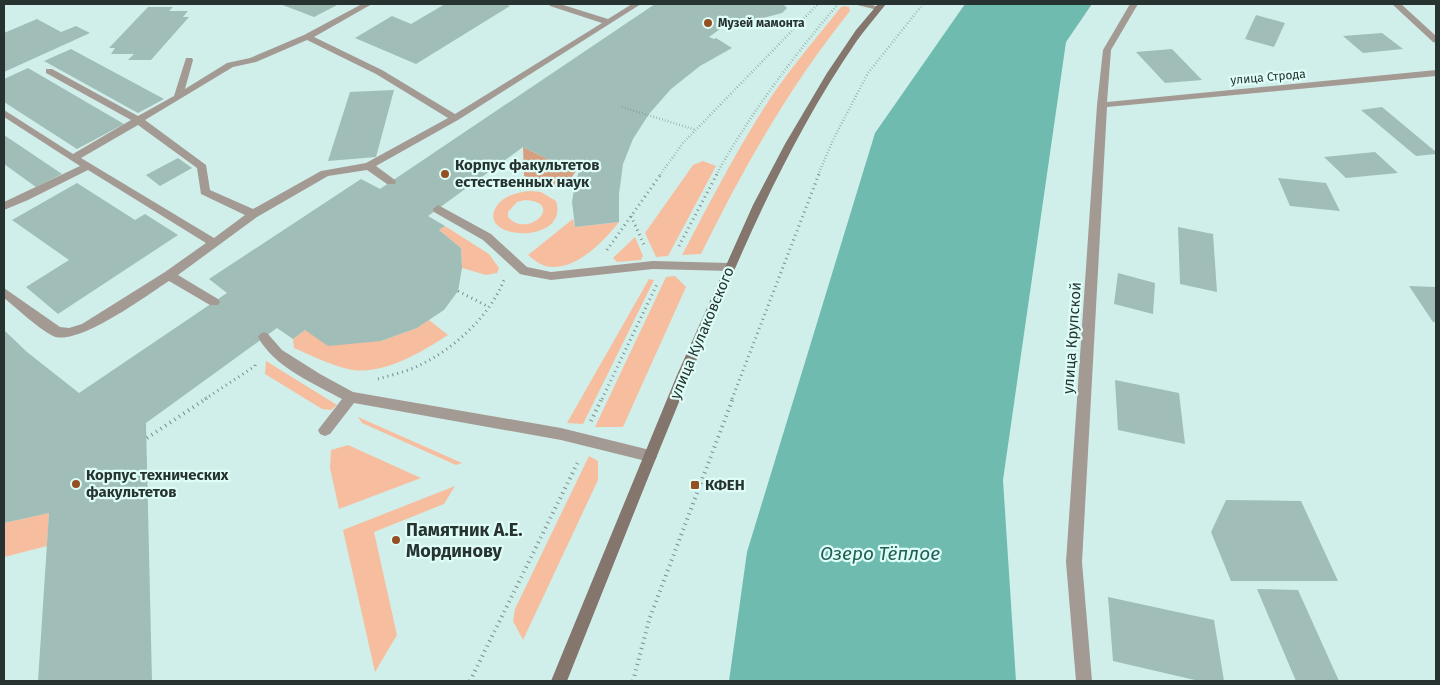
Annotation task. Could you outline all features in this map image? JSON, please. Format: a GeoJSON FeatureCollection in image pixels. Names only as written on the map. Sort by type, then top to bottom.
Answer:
{"type":"FeatureCollection","features":[{"type":"Feature","properties":{"kind":"main road","name":"улица Кулаковского"},"geometry":{"type":"LineString","coordinates":[[559,681],[729,267],[766,188],[803,117],[842,56],[880,6]]}},
{"type":"Feature","properties":{"kind":"street"},"geometry":{"type":"LineString","coordinates":[[73,158],[139,121],[230,65],[253,60],[308,37],[368,4]]}},
{"type":"Feature","properties":{"kind":"street"},"geometry":{"type":"LineString","coordinates":[[553,4],[609,22]]}},
{"type":"Feature","properties":{"kind":"street"},"geometry":{"type":"LineString","coordinates":[[4,292],[57,332],[70,334],[86,327],[169,275],[253,214],[325,174],[370,166],[455,118],[637,4]]}},
{"type":"Feature","properties":{"kind":"street"},"geometry":{"type":"LineString","coordinates":[[857,4],[880,6]]}},
{"type":"Feature","properties":{"kind":"street","name":"улица Крупской"},"geometry":{"type":"LineString","coordinates":[[1084,681],[1074,562],[1102,105],[1107,50],[1134,4]]}},
{"type":"Feature","properties":{"kind":"street"},"geometry":{"type":"LineString","coordinates":[[1396,4],[1436,40]]}},
{"type":"Feature","properties":{"kind":"street"},"geometry":{"type":"LineString","coordinates":[[308,37],[379,72],[455,118]]}},
{"type":"Feature","properties":{"kind":"street"},"geometry":{"type":"LineString","coordinates":[[178,97],[189,60]]}},
{"type":"Feature","properties":{"kind":"street"},"geometry":{"type":"LineString","coordinates":[[49,71],[139,121],[202,167],[205,192],[253,214]]}},
{"type":"Feature","properties":{"kind":"street","name":"улица Строда"},"geometry":{"type":"LineString","coordinates":[[1102,105],[1436,73]]}},
{"type":"Feature","properties":{"kind":"street"},"geometry":{"type":"LineString","coordinates":[[4,113],[73,158],[214,243]]}},
{"type":"Feature","properties":{"kind":"street"},"geometry":{"type":"LineString","coordinates":[[4,206],[88,166]]}},
{"type":"Feature","properties":{"kind":"street"},"geometry":{"type":"LineString","coordinates":[[370,166],[391,182]]}},
{"type":"Feature","properties":{"kind":"street"},"geometry":{"type":"LineString","coordinates":[[438,209],[487,237],[524,272],[551,276],[584,274],[653,265],[729,267]]}},
{"type":"Feature","properties":{"kind":"street"},"geometry":{"type":"LineString","coordinates":[[169,275],[214,302]]}},
{"type":"Feature","properties":{"kind":"street"},"geometry":{"type":"LineString","coordinates":[[264,337],[278,354],[315,378],[352,397],[586,440],[650,456]]}},
{"type":"Feature","properties":{"kind":"street"},"geometry":{"type":"LineString","coordinates":[[325,430],[352,397]]}},
{"type":"Feature","properties":{"kind":"path"},"geometry":{"type":"LineString","coordinates":[[584,274],[611,247],[648,191],[684,143],[818,4]]}},
{"type":"Feature","properties":{"kind":"path"},"geometry":{"type":"LineString","coordinates":[[470,681],[582,454],[593,417],[668,266],[720,168],[754,112],[802,48],[839,4]]}},
{"type":"Feature","properties":{"kind":"path"},"geometry":{"type":"LineString","coordinates":[[633,681],[648,620],[801,217],[833,140],[868,74],[923,4]]}},
{"type":"Feature","properties":{"kind":"path"},"geometry":{"type":"LineString","coordinates":[[622,107],[696,130]]}},
{"type":"Feature","properties":{"kind":"path"},"geometry":{"type":"LineString","coordinates":[[376,380],[424,363],[458,339],[489,307],[502,287],[510,258]]}},
{"type":"Feature","properties":{"kind":"path"},"geometry":{"type":"LineString","coordinates":[[458,290],[489,307]]}},
{"type":"Feature","properties":{"kind":"path"},"geometry":{"type":"LineString","coordinates":[[147,438],[236,381],[255,366],[264,337]]}},
{"type":"Feature","properties":{"kind":"shaded area"},"geometry":{"type":"Polygon","coordinates":[[[841,7],[849,7],[850,11],[787,98],[751,159],[701,254],[682,255],[751,128],[771,97],[810,45],[841,7]]]}},
{"type":"Feature","properties":{"kind":"shaded area"},"geometry":{"type":"Polygon","coordinates":[[[523,147],[560,165],[571,162],[582,163],[563,189],[545,186],[524,176],[523,147]]]}},
{"type":"Feature","properties":{"kind":"shaded area"},"geometry":{"type":"Polygon","coordinates":[[[703,161],[716,166],[668,256],[656,257],[645,233],[693,165],[703,161]]]}},
{"type":"Feature","properties":{"kind":"shaded area"},"geometry":{"type":"Polygon","coordinates":[[[541,192],[556,201],[557,215],[550,225],[538,231],[524,233],[510,232],[499,227],[493,218],[499,203],[516,193],[541,192]],[[525,200],[517,202],[508,212],[508,217],[516,223],[525,224],[533,222],[543,212],[542,207],[537,202],[525,200]]]}},
{"type":"Feature","properties":{"kind":"shaded area"},"geometry":{"type":"Polygon","coordinates":[[[573,219],[575,227],[619,222],[596,247],[567,265],[545,266],[528,255],[573,219]]]}},
{"type":"Feature","properties":{"kind":"shaded area"},"geometry":{"type":"Polygon","coordinates":[[[445,226],[489,254],[499,268],[497,273],[486,275],[462,268],[461,248],[439,230],[445,226]]]}},
{"type":"Feature","properties":{"kind":"shaded area"},"geometry":{"type":"Polygon","coordinates":[[[635,237],[643,256],[641,260],[617,262],[613,258],[635,237]]]}},
{"type":"Feature","properties":{"kind":"shaded area"},"geometry":{"type":"Polygon","coordinates":[[[675,276],[686,287],[623,427],[595,427],[666,277],[675,276]]]}},
{"type":"Feature","properties":{"kind":"shaded area"},"geometry":{"type":"Polygon","coordinates":[[[649,279],[654,280],[583,424],[567,423],[649,279]]]}},
{"type":"Feature","properties":{"kind":"shaded area"},"geometry":{"type":"Polygon","coordinates":[[[429,320],[448,335],[426,349],[401,361],[374,369],[361,371],[348,369],[294,348],[293,339],[305,330],[381,341],[417,328],[429,320]]]}},
{"type":"Feature","properties":{"kind":"shaded area"},"geometry":{"type":"Polygon","coordinates":[[[266,361],[337,405],[331,410],[322,409],[265,374],[266,361]]]}},
{"type":"Feature","properties":{"kind":"shaded area"},"geometry":{"type":"Polygon","coordinates":[[[358,417],[462,463],[456,465],[362,423],[358,417]]]}},
{"type":"Feature","properties":{"kind":"shaded area"},"geometry":{"type":"Polygon","coordinates":[[[348,445],[421,478],[339,509],[330,468],[331,450],[348,445]]]}},
{"type":"Feature","properties":{"kind":"shaded area"},"geometry":{"type":"Polygon","coordinates":[[[589,456],[598,461],[598,480],[523,640],[513,621],[515,609],[589,456]]]}},
{"type":"Feature","properties":{"kind":"shaded area"},"geometry":{"type":"Polygon","coordinates":[[[455,486],[444,504],[374,532],[397,635],[375,672],[343,530],[455,486]]]}},
{"type":"Feature","properties":{"kind":"shaded area"},"geometry":{"type":"Polygon","coordinates":[[[49,513],[47,546],[4,557],[4,523],[49,513]]]}},
{"type":"Feature","properties":{"kind":"water","name":"Озеро Тёплое"},"geometry":{"type":"Polygon","coordinates":[[[965,4],[1092,4],[1066,42],[1003,480],[1016,681],[729,681],[747,552],[875,133],[965,4]]]}},
{"type":"Feature","properties":{"kind":"building"},"geometry":{"type":"Polygon","coordinates":[[[280,4],[339,4],[314,17],[280,4]]]}},
{"type":"Feature","properties":{"kind":"building"},"geometry":{"type":"Polygon","coordinates":[[[445,4],[505,4],[510,6],[416,64],[355,38],[392,16],[411,24],[445,4]]]}},
{"type":"Feature","properties":{"kind":"building"},"geometry":{"type":"Polygon","coordinates":[[[655,4],[783,4],[787,8],[782,13],[741,24],[731,21],[709,37],[716,38],[732,48],[700,66],[671,89],[649,114],[633,139],[623,164],[619,194],[619,222],[575,227],[572,202],[575,183],[582,163],[571,162],[560,165],[523,147],[428,216],[445,226],[439,230],[461,248],[462,268],[458,291],[444,310],[417,328],[381,341],[328,346],[305,330],[293,339],[277,328],[146,423],[152,681],[38,681],[49,513],[4,523],[4,330],[27,352],[79,393],[227,293],[209,279],[361,179],[380,189],[655,4]]]}},
{"type":"Feature","properties":{"kind":"building"},"geometry":{"type":"Polygon","coordinates":[[[148,7],[173,7],[169,11],[188,11],[183,17],[189,17],[151,60],[128,60],[134,54],[111,54],[115,48],[109,48],[148,7]]]}},
{"type":"Feature","properties":{"kind":"building"},"geometry":{"type":"Polygon","coordinates":[[[1256,15],[1285,23],[1274,47],[1245,39],[1256,15]]]}},
{"type":"Feature","properties":{"kind":"building"},"geometry":{"type":"Polygon","coordinates":[[[37,19],[61,32],[76,26],[90,33],[4,72],[4,33],[37,19]]]}},
{"type":"Feature","properties":{"kind":"building"},"geometry":{"type":"Polygon","coordinates":[[[1382,33],[1403,49],[1363,53],[1343,36],[1382,33]]]}},
{"type":"Feature","properties":{"kind":"building"},"geometry":{"type":"Polygon","coordinates":[[[71,49],[164,99],[138,113],[44,61],[71,49]]]}},
{"type":"Feature","properties":{"kind":"building"},"geometry":{"type":"Polygon","coordinates":[[[1172,49],[1202,80],[1165,83],[1136,52],[1172,49]]]}},
{"type":"Feature","properties":{"kind":"building"},"geometry":{"type":"Polygon","coordinates":[[[28,68],[124,124],[77,149],[4,102],[4,79],[28,68]]]}},
{"type":"Feature","properties":{"kind":"building"},"geometry":{"type":"Polygon","coordinates":[[[394,90],[376,157],[328,161],[350,92],[394,90]]]}},
{"type":"Feature","properties":{"kind":"building"},"geometry":{"type":"Polygon","coordinates":[[[1382,107],[1436,152],[1436,154],[1416,156],[1361,110],[1382,107]]]}},
{"type":"Feature","properties":{"kind":"building"},"geometry":{"type":"Polygon","coordinates":[[[4,135],[62,174],[36,187],[4,164],[4,135]]]}},
{"type":"Feature","properties":{"kind":"building"},"geometry":{"type":"Polygon","coordinates":[[[1375,152],[1398,173],[1346,178],[1324,157],[1375,152]]]}},
{"type":"Feature","properties":{"kind":"building"},"geometry":{"type":"Polygon","coordinates":[[[178,158],[192,168],[160,186],[146,175],[178,158]]]}},
{"type":"Feature","properties":{"kind":"building"},"geometry":{"type":"Polygon","coordinates":[[[1278,178],[1326,183],[1340,211],[1290,206],[1278,178]]]}},
{"type":"Feature","properties":{"kind":"building"},"geometry":{"type":"Polygon","coordinates":[[[77,183],[135,220],[145,214],[178,235],[58,314],[26,287],[69,260],[12,220],[77,183]]]}},
{"type":"Feature","properties":{"kind":"building"},"geometry":{"type":"Polygon","coordinates":[[[1178,227],[1213,234],[1217,292],[1180,284],[1178,227]]]}},
{"type":"Feature","properties":{"kind":"building"},"geometry":{"type":"Polygon","coordinates":[[[1118,273],[1155,283],[1153,314],[1114,304],[1118,273]]]}},
{"type":"Feature","properties":{"kind":"building"},"geometry":{"type":"Polygon","coordinates":[[[1409,286],[1436,287],[1436,322],[1433,322],[1409,286]]]}},
{"type":"Feature","properties":{"kind":"building"},"geometry":{"type":"Polygon","coordinates":[[[1115,380],[1179,393],[1185,444],[1118,430],[1115,380]]]}},
{"type":"Feature","properties":{"kind":"building"},"geometry":{"type":"Polygon","coordinates":[[[1226,500],[1301,501],[1338,581],[1231,581],[1211,532],[1226,500]]]}},
{"type":"Feature","properties":{"kind":"building"},"geometry":{"type":"Polygon","coordinates":[[[1257,589],[1298,590],[1339,681],[1296,681],[1257,589]]]}},
{"type":"Feature","properties":{"kind":"building"},"geometry":{"type":"Polygon","coordinates":[[[1108,597],[1214,620],[1224,681],[1199,681],[1113,661],[1108,597]]]}},
{"type":"Feature","properties":{"kind":"place","name":"Музей мамонта"},"geometry":{"type":"Point","coordinates":[708,23]}},
{"type":"Feature","properties":{"kind":"place","name":"Корпус факультетов естественных наук"},"geometry":{"type":"Point","coordinates":[445,174]}},
{"type":"Feature","properties":{"kind":"place","name":"Корпус технических факультетов"},"geometry":{"type":"Point","coordinates":[76,484]}},
{"type":"Feature","properties":{"kind":"place","name":"КФЕН"},"geometry":{"type":"Point","coordinates":[695,485]}},
{"type":"Feature","properties":{"kind":"place","name":"Памятник А.Е. Мординову"},"geometry":{"type":"Point","coordinates":[396,540]}}]}
